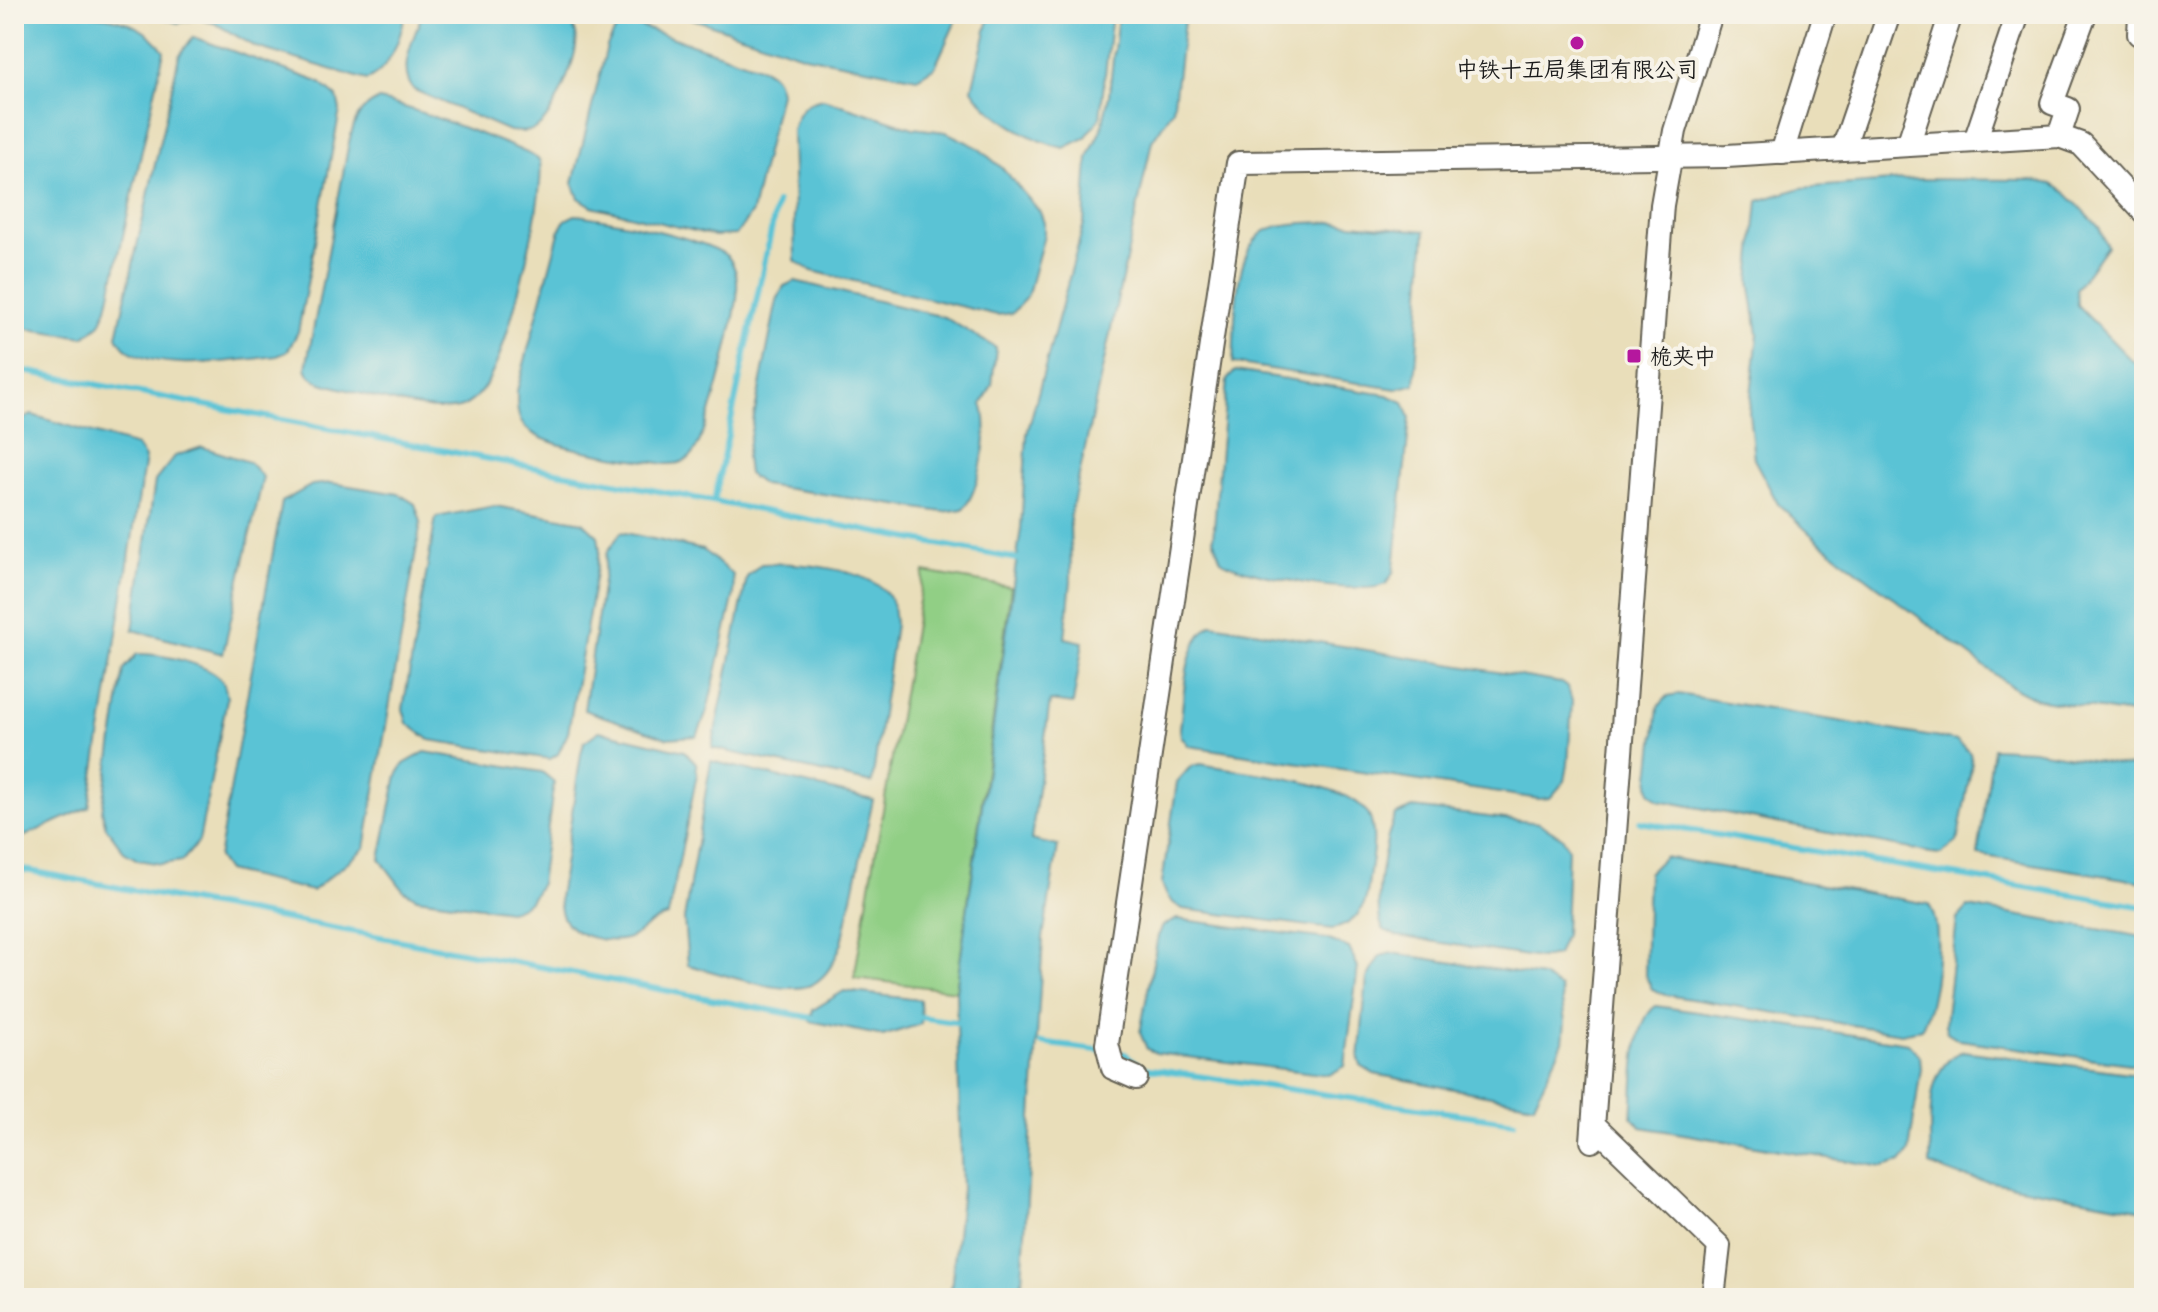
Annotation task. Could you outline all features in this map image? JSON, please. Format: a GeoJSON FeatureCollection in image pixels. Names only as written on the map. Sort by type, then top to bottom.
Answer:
{"type":"FeatureCollection","features":[{"type":"Feature","properties":{"kind":"street"},"geometry":{"type":"LineString","coordinates":[[1711,14],[1671,154],[1662,205],[1593,1133],[1719,1246],[1713,1298]]}},
{"type":"Feature","properties":{"kind":"street"},"geometry":{"type":"LineString","coordinates":[[1782,153],[1825,14]]}},
{"type":"Feature","properties":{"kind":"street"},"geometry":{"type":"LineString","coordinates":[[1843,149],[1889,14]]}},
{"type":"Feature","properties":{"kind":"street"},"geometry":{"type":"LineString","coordinates":[[1908,145],[1951,14]]}},
{"type":"Feature","properties":{"kind":"street"},"geometry":{"type":"LineString","coordinates":[[1975,141],[2018,14]]}},
{"type":"Feature","properties":{"kind":"street"},"geometry":{"type":"LineString","coordinates":[[2059,136],[2068,109],[2052,103],[2085,14]]}},
{"type":"Feature","properties":{"kind":"street"},"geometry":{"type":"LineString","coordinates":[[2140,14],[2139,34],[2144,28]]}},
{"type":"Feature","properties":{"kind":"street"},"geometry":{"type":"LineString","coordinates":[[1136,1078],[1113,1068],[1107,1044],[1238,163],[1782,153],[2059,136],[2081,144],[2144,212]]}},
{"type":"Feature","properties":{"kind":"green space"},"geometry":{"type":"Polygon","coordinates":[[[924,572],[1011,587],[956,991],[854,978],[924,572]]]}},
{"type":"Feature","properties":{"kind":"water"},"geometry":{"type":"Polygon","coordinates":[[[14,14],[95,15],[116,19],[151,36],[164,51],[107,308],[100,324],[84,337],[14,327],[14,14]]]}},
{"type":"Feature","properties":{"kind":"water"},"geometry":{"type":"Polygon","coordinates":[[[150,14],[405,14],[401,33],[388,61],[367,80],[256,47],[214,23],[198,19],[178,23],[150,14]]]}},
{"type":"Feature","properties":{"kind":"water"},"geometry":{"type":"Polygon","coordinates":[[[422,14],[554,14],[568,21],[576,34],[574,55],[559,96],[539,126],[521,132],[509,131],[414,90],[409,82],[407,63],[422,14]]]}},
{"type":"Feature","properties":{"kind":"water"},"geometry":{"type":"Polygon","coordinates":[[[678,14],[959,14],[935,67],[917,78],[805,56],[678,14]]]}},
{"type":"Feature","properties":{"kind":"water"},"geometry":{"type":"Polygon","coordinates":[[[990,14],[1112,14],[1100,118],[1085,138],[1064,148],[1026,134],[989,109],[972,89],[990,14]]]}},
{"type":"Feature","properties":{"kind":"water"},"geometry":{"type":"Polygon","coordinates":[[[1118,14],[1185,14],[1173,110],[1152,141],[1070,517],[1071,581],[1065,638],[1083,642],[1073,704],[1050,701],[1031,840],[1058,846],[1043,938],[1021,1298],[950,1298],[962,1189],[956,991],[1021,528],[1027,434],[1084,223],[1088,158],[1102,127],[1109,95],[1118,14]]]}},
{"type":"Feature","properties":{"kind":"water"},"geometry":{"type":"Polygon","coordinates":[[[633,24],[762,68],[777,81],[780,93],[752,212],[736,235],[715,236],[592,206],[579,198],[573,183],[607,46],[616,29],[633,24]]]}},
{"type":"Feature","properties":{"kind":"water"},"geometry":{"type":"Polygon","coordinates":[[[193,37],[319,82],[337,97],[340,110],[298,332],[287,352],[277,356],[215,363],[165,362],[127,349],[117,336],[179,56],[193,37]]]}},
{"type":"Feature","properties":{"kind":"water"},"geometry":{"type":"Polygon","coordinates":[[[823,99],[913,128],[946,132],[977,147],[1002,168],[1040,212],[1044,223],[1044,235],[1028,294],[1013,313],[997,315],[812,271],[795,261],[792,130],[802,108],[823,99]]]}},
{"type":"Feature","properties":{"kind":"water"},"geometry":{"type":"Polygon","coordinates":[[[378,100],[463,128],[540,161],[532,233],[509,326],[489,380],[479,394],[464,406],[435,409],[394,402],[321,383],[309,375],[306,368],[351,135],[361,112],[378,100]]]}},
{"type":"Feature","properties":{"kind":"water"},"geometry":{"type":"Polygon","coordinates":[[[1917,179],[2032,180],[2052,184],[2066,193],[2099,227],[2107,246],[2076,289],[2077,305],[2132,361],[2144,365],[2144,716],[2036,699],[2009,685],[1818,541],[1778,504],[1754,459],[1749,412],[1758,334],[1750,281],[1758,201],[1801,188],[1917,179]]]}},
{"type":"Feature","properties":{"kind":"water"},"geometry":{"type":"Polygon","coordinates":[[[575,215],[681,237],[719,251],[729,258],[734,267],[737,299],[719,383],[696,448],[684,461],[665,464],[571,448],[536,435],[520,419],[517,391],[560,229],[565,220],[575,215]]]}},
{"type":"Feature","properties":{"kind":"water"},"geometry":{"type":"Polygon","coordinates":[[[1331,222],[1425,231],[1415,384],[1396,389],[1233,363],[1238,285],[1250,248],[1260,234],[1275,227],[1331,222]]]}},
{"type":"Feature","properties":{"kind":"water"},"geometry":{"type":"Polygon","coordinates":[[[795,281],[944,317],[996,348],[992,385],[982,404],[985,428],[979,474],[963,509],[943,512],[763,485],[748,474],[746,457],[777,300],[784,286],[795,281]]]}},
{"type":"Feature","properties":{"kind":"water"},"geometry":{"type":"Polygon","coordinates":[[[1235,371],[1387,395],[1404,402],[1410,418],[1393,573],[1386,584],[1354,588],[1304,583],[1253,572],[1221,560],[1213,539],[1227,380],[1235,371]]]}},
{"type":"Feature","properties":{"kind":"water"},"geometry":{"type":"Polygon","coordinates":[[[32,415],[137,446],[145,458],[89,807],[23,837],[14,835],[14,422],[32,415]]]}},
{"type":"Feature","properties":{"kind":"water"},"geometry":{"type":"Polygon","coordinates":[[[202,447],[249,462],[263,477],[223,654],[133,630],[155,481],[175,456],[202,447]]]}},
{"type":"Feature","properties":{"kind":"water"},"geometry":{"type":"Polygon","coordinates":[[[331,483],[399,494],[415,504],[421,522],[365,848],[312,891],[227,871],[218,858],[282,502],[312,485],[331,483]]]}},
{"type":"Feature","properties":{"kind":"water"},"geometry":{"type":"Polygon","coordinates":[[[495,506],[583,522],[598,536],[600,550],[568,733],[558,754],[550,759],[430,740],[407,723],[403,709],[436,517],[495,506]]]}},
{"type":"Feature","properties":{"kind":"water"},"geometry":{"type":"Polygon","coordinates":[[[621,532],[703,550],[733,575],[734,594],[707,712],[697,736],[667,738],[584,710],[607,553],[621,532]]]}},
{"type":"Feature","properties":{"kind":"water"},"geometry":{"type":"Polygon","coordinates":[[[761,564],[809,565],[847,572],[877,585],[889,597],[895,624],[872,783],[712,748],[747,577],[761,564]]]}},
{"type":"Feature","properties":{"kind":"water"},"geometry":{"type":"Polygon","coordinates":[[[1212,624],[1561,683],[1568,688],[1572,701],[1565,781],[1550,798],[1539,799],[1189,746],[1181,736],[1180,728],[1187,672],[1195,644],[1212,624]]]}},
{"type":"Feature","properties":{"kind":"water"},"geometry":{"type":"Polygon","coordinates":[[[137,654],[169,657],[194,664],[215,675],[226,690],[227,699],[199,841],[182,861],[161,864],[138,860],[124,852],[106,827],[102,811],[124,669],[137,654]]]}},
{"type":"Feature","properties":{"kind":"water"},"geometry":{"type":"Polygon","coordinates":[[[1678,694],[1957,741],[1970,753],[1972,764],[1957,842],[1941,854],[1931,853],[1659,800],[1650,792],[1649,785],[1658,707],[1668,696],[1678,694]]]}},
{"type":"Feature","properties":{"kind":"water"},"geometry":{"type":"Polygon","coordinates":[[[599,731],[684,751],[696,763],[697,774],[668,916],[623,940],[593,938],[575,930],[563,917],[559,898],[581,754],[584,742],[599,731]]]}},
{"type":"Feature","properties":{"kind":"water"},"geometry":{"type":"Polygon","coordinates":[[[1993,748],[2032,750],[2144,769],[2144,882],[1978,855],[1993,748]]]}},
{"type":"Feature","properties":{"kind":"water"},"geometry":{"type":"Polygon","coordinates":[[[425,752],[542,772],[554,782],[540,884],[524,905],[509,911],[417,898],[404,891],[380,859],[397,775],[404,764],[425,752]]]}},
{"type":"Feature","properties":{"kind":"water"},"geometry":{"type":"Polygon","coordinates":[[[711,761],[873,800],[842,943],[827,971],[813,984],[786,988],[769,986],[688,965],[684,919],[711,761]]]}},
{"type":"Feature","properties":{"kind":"water"},"geometry":{"type":"Polygon","coordinates":[[[1201,764],[1317,785],[1357,802],[1368,814],[1373,831],[1368,887],[1358,915],[1347,924],[1332,929],[1183,909],[1172,901],[1162,883],[1177,782],[1191,766],[1201,764]]]}},
{"type":"Feature","properties":{"kind":"water"},"geometry":{"type":"Polygon","coordinates":[[[1413,808],[1539,823],[1562,837],[1568,848],[1565,934],[1557,955],[1540,958],[1397,936],[1384,930],[1380,921],[1379,891],[1388,838],[1396,815],[1413,808]]]}},
{"type":"Feature","properties":{"kind":"water"},"geometry":{"type":"Polygon","coordinates":[[[1664,857],[1928,904],[1936,929],[1936,965],[1931,1002],[1921,1029],[1901,1033],[1666,995],[1652,989],[1645,975],[1648,873],[1664,857]]]}},
{"type":"Feature","properties":{"kind":"water"},"geometry":{"type":"Polygon","coordinates":[[[1968,907],[2144,937],[2144,1066],[1960,1040],[1947,1032],[1945,1025],[1957,919],[1968,907]]]}},
{"type":"Feature","properties":{"kind":"water"},"geometry":{"type":"Polygon","coordinates":[[[1177,919],[1326,939],[1349,948],[1358,967],[1345,1066],[1329,1075],[1156,1053],[1147,1049],[1140,1033],[1158,936],[1163,926],[1177,919]]]}},
{"type":"Feature","properties":{"kind":"water"},"geometry":{"type":"Polygon","coordinates":[[[1392,953],[1542,977],[1560,988],[1565,1022],[1563,1042],[1534,1104],[1374,1074],[1361,1066],[1359,1059],[1367,978],[1380,956],[1392,953]]]}},
{"type":"Feature","properties":{"kind":"water"},"geometry":{"type":"Polygon","coordinates":[[[844,991],[920,1000],[921,1024],[883,1036],[810,1021],[813,1010],[844,991]]]}},
{"type":"Feature","properties":{"kind":"water"},"geometry":{"type":"Polygon","coordinates":[[[1656,1006],[1908,1043],[1920,1056],[1921,1068],[1909,1152],[1901,1162],[1883,1167],[1641,1127],[1632,1118],[1638,1041],[1648,1015],[1656,1006]]]}},
{"type":"Feature","properties":{"kind":"water"},"geometry":{"type":"Polygon","coordinates":[[[1963,1051],[2144,1075],[2144,1210],[1959,1176],[1930,1165],[1930,1117],[1935,1085],[1940,1071],[1950,1059],[1963,1051]]]}},
{"type":"Feature","properties":{"kind":"waterway"},"geometry":{"type":"LineString","coordinates":[[714,501],[777,203]]}},
{"type":"Feature","properties":{"kind":"waterway"},"geometry":{"type":"LineString","coordinates":[[14,369],[1022,560]]}},
{"type":"Feature","properties":{"kind":"waterway"},"geometry":{"type":"LineString","coordinates":[[1640,822],[2144,907]]}},
{"type":"Feature","properties":{"kind":"waterway"},"geometry":{"type":"LineString","coordinates":[[14,868],[818,1019]]}},
{"type":"Feature","properties":{"kind":"waterway"},"geometry":{"type":"LineString","coordinates":[[913,1016],[962,1023]]}},
{"type":"Feature","properties":{"kind":"waterway"},"geometry":{"type":"LineString","coordinates":[[1041,1043],[1105,1051]]}},
{"type":"Feature","properties":{"kind":"waterway"},"geometry":{"type":"LineString","coordinates":[[1116,1053],[1125,1054],[1143,1068],[1514,1122]]}},
{"type":"Feature","properties":{"kind":"place","name":"中铁十五局集团有限公司"},"geometry":{"type":"Point","coordinates":[1577,43]}},
{"type":"Feature","properties":{"kind":"place","name":"桅夹中"},"geometry":{"type":"Point","coordinates":[1634,356]}}]}
